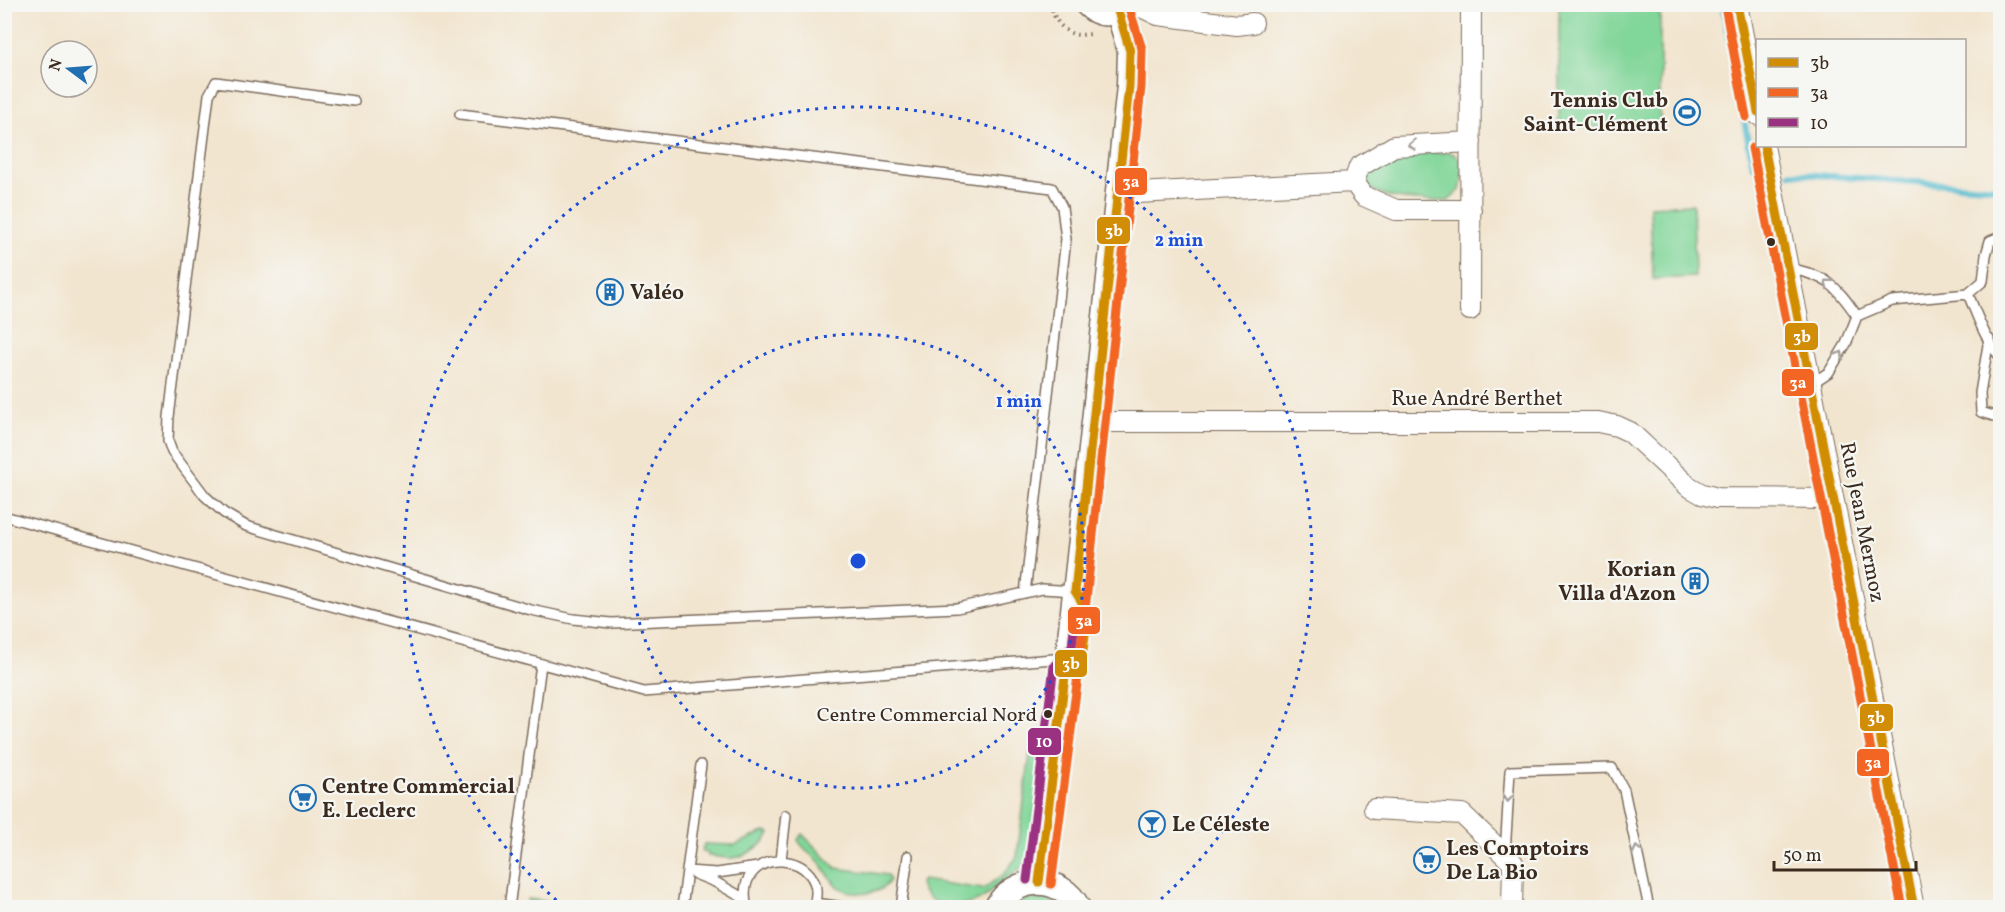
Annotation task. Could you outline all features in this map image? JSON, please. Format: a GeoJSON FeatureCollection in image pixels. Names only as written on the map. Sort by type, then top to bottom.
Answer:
{"type":"FeatureCollection","features":[{"type":"Feature","properties":{"kind":"street"},"geometry":{"type":"LineString","coordinates":[[1087,4],[1100,13],[1109,14],[1127,7],[1158,15],[1237,25],[1253,23]]}},
{"type":"Feature","properties":{"kind":"street"},"geometry":{"type":"LineString","coordinates":[[1470,310],[1471,4]]}},
{"type":"Feature","properties":{"kind":"street"},"geometry":{"type":"LineString","coordinates":[[1737,4],[1756,104]]}},
{"type":"Feature","properties":{"kind":"street"},"geometry":{"type":"LineString","coordinates":[[1039,882],[1067,664],[1128,95],[1130,51],[1127,7]]}},
{"type":"Feature","properties":{"kind":"street"},"geometry":{"type":"LineString","coordinates":[[1354,182],[1359,167],[1394,146],[1471,142]]}},
{"type":"Feature","properties":{"kind":"street","name":"Rue Jean Mermoz"},"geometry":{"type":"LineString","coordinates":[[1764,147],[1914,908]]}},
{"type":"Feature","properties":{"kind":"street"},"geometry":{"type":"LineString","coordinates":[[1117,194],[1354,182]]}},
{"type":"Feature","properties":{"kind":"street"},"geometry":{"type":"LineString","coordinates":[[1354,182],[1364,196],[1396,210],[1471,210]]}},
{"type":"Feature","properties":{"kind":"street","name":"Rue André Berthet"},"geometry":{"type":"LineString","coordinates":[[1094,422],[1598,422],[1617,426],[1630,432],[1688,486],[1702,494],[1717,498],[1833,499]]}},
{"type":"Feature","properties":{"kind":"street"},"geometry":{"type":"LineString","coordinates":[[1368,807],[1462,814],[1513,863],[1512,908]]}},
{"type":"Feature","properties":{"kind":"street"},"geometry":{"type":"LineString","coordinates":[[996,908],[1000,899],[1011,890],[1024,884],[1039,882],[1054,885],[1066,893],[1078,908]]}},
{"type":"Feature","properties":{"kind":"lane"},"geometry":{"type":"LineString","coordinates":[[354,101],[216,82],[209,95],[169,417],[168,441],[172,452],[205,496],[224,513],[246,526],[531,610],[573,619],[602,622],[957,608],[1042,589],[1075,591]]}},
{"type":"Feature","properties":{"kind":"lane"},"geometry":{"type":"LineString","coordinates":[[460,114],[1052,188],[1062,207],[1066,239],[1025,593]]}},
{"type":"Feature","properties":{"kind":"lane"},"geometry":{"type":"LineString","coordinates":[[1811,384],[1830,372],[1846,344],[1857,316],[1892,301],[1968,294],[1983,281],[1990,241],[2001,237]]}},
{"type":"Feature","properties":{"kind":"lane"},"geometry":{"type":"LineString","coordinates":[[1788,268],[1822,277],[1845,299],[1857,316]]}},
{"type":"Feature","properties":{"kind":"lane"},"geometry":{"type":"LineString","coordinates":[[1968,294],[1989,339],[2001,356]]}},
{"type":"Feature","properties":{"kind":"lane"},"geometry":{"type":"LineString","coordinates":[[1989,339],[1980,393],[1981,412],[2001,418]]}},
{"type":"Feature","properties":{"kind":"lane"},"geometry":{"type":"LineString","coordinates":[[4,516],[644,692],[1067,664]]}},
{"type":"Feature","properties":{"kind":"lane"},"geometry":{"type":"LineString","coordinates":[[509,908],[540,664]]}},
{"type":"Feature","properties":{"kind":"lane"},"geometry":{"type":"LineString","coordinates":[[682,908],[701,765]]}},
{"type":"Feature","properties":{"kind":"lane"},"geometry":{"type":"LineString","coordinates":[[1505,856],[1510,771],[1612,768],[1624,790],[1648,908]]}},
{"type":"Feature","properties":{"kind":"lane"},"geometry":{"type":"LineString","coordinates":[[781,860],[786,815]]}},
{"type":"Feature","properties":{"kind":"lane"},"geometry":{"type":"LineString","coordinates":[[901,908],[908,856]]}},
{"type":"Feature","properties":{"kind":"lane"},"geometry":{"type":"LineString","coordinates":[[687,872],[717,873],[758,867],[769,861],[791,861],[808,873],[813,882],[816,892],[814,905],[850,908]]}},
{"type":"Feature","properties":{"kind":"lane"},"geometry":{"type":"LineString","coordinates":[[746,903],[746,888],[750,877],[758,867]]}},
{"type":"Feature","properties":{"kind":"lane"},"geometry":{"type":"LineString","coordinates":[[687,872],[715,882],[746,903]]}},
{"type":"Feature","properties":{"kind":"path"},"geometry":{"type":"LineString","coordinates":[[1052,4],[1053,15],[1065,29],[1074,35],[1096,33]]}},
{"type":"Feature","properties":{"kind":"green space"},"geometry":{"type":"Polygon","coordinates":[[[1559,5],[1660,5],[1660,127],[1559,127],[1559,5]]]}},
{"type":"Feature","properties":{"kind":"green space"},"geometry":{"type":"Polygon","coordinates":[[[1450,152],[1462,163],[1462,181],[1460,190],[1448,201],[1414,200],[1385,195],[1374,190],[1368,183],[1370,172],[1390,155],[1450,152]]]}},
{"type":"Feature","properties":{"kind":"green space"},"geometry":{"type":"Polygon","coordinates":[[[1693,204],[1695,277],[1653,279],[1650,206],[1693,204]]]}},
{"type":"Feature","properties":{"kind":"green space"},"geometry":{"type":"Polygon","coordinates":[[[1032,738],[1044,740],[1030,860],[985,897],[975,902],[946,905],[929,898],[923,892],[920,883],[922,880],[983,889],[1004,874],[1017,857],[1032,738]]]}},
{"type":"Feature","properties":{"kind":"green space"},"geometry":{"type":"Polygon","coordinates":[[[764,832],[770,833],[764,841],[738,857],[708,856],[708,853],[702,852],[704,844],[735,845],[764,832]]]}},
{"type":"Feature","properties":{"kind":"green space"},"geometry":{"type":"Polygon","coordinates":[[[802,834],[836,868],[887,875],[890,880],[880,889],[866,893],[852,892],[839,887],[821,864],[800,844],[798,840],[802,834]]]}},
{"type":"Feature","properties":{"kind":"green space"},"geometry":{"type":"Polygon","coordinates":[[[1028,898],[1047,899],[1059,907],[1014,907],[1028,898]]]}},
{"type":"Feature","properties":{"kind":"green space"},"geometry":{"type":"Polygon","coordinates":[[[528,899],[589,907],[527,907],[528,899]]]}},
{"type":"Feature","properties":{"kind":"waterway"},"geometry":{"type":"LineString","coordinates":[[1722,4],[1753,167]]}},
{"type":"Feature","properties":{"kind":"waterway"},"geometry":{"type":"LineString","coordinates":[[1789,173],[2000,188]]}},
{"type":"Feature","properties":{"kind":"transit line","name":"3b"},"geometry":{"type":"LineString","coordinates":[[1737,4],[1756,102]]}},
{"type":"Feature","properties":{"kind":"transit line","name":"3a"},"geometry":{"type":"LineString","coordinates":[[1725,6],[1746,117]]}},
{"type":"Feature","properties":{"kind":"transit line","name":"3a"},"geometry":{"type":"LineString","coordinates":[[1051,884],[1077,684],[1141,87],[1142,49],[1129,8]]}},
{"type":"Feature","properties":{"kind":"transit line","name":"3b"},"geometry":{"type":"LineString","coordinates":[[1039,882],[1066,669],[1083,651],[1088,612],[1075,591],[1129,86],[1130,51],[1118,11]]}},
{"type":"Feature","properties":{"kind":"transit line","name":"3b"},"geometry":{"type":"LineString","coordinates":[[1764,147],[1914,908]]}},
{"type":"Feature","properties":{"kind":"transit line","name":"3a"},"geometry":{"type":"LineString","coordinates":[[1752,148],[1902,908]]}},
{"type":"Feature","properties":{"kind":"transit line","name":"10"},"geometry":{"type":"LineString","coordinates":[[1027,880],[1054,666],[1072,646],[1076,610]]}},
{"type":"Feature","properties":{"kind":"place","name":"Tennis Club Saint-Clément"},"geometry":{"type":"Point","coordinates":[1687,112]}},
{"type":"Feature","properties":{"kind":"place","name":"Valéo"},"geometry":{"type":"Point","coordinates":[610,292]}},
{"type":"Feature","properties":{"kind":"place","name":"Korian Villa d'Azon"},"geometry":{"type":"Point","coordinates":[1695,581]}},
{"type":"Feature","properties":{"kind":"place","name":"Centre Commercial Nord"},"geometry":{"type":"Point","coordinates":[1048,714]}},
{"type":"Feature","properties":{"kind":"place","name":"Centre Commercial E. Leclerc"},"geometry":{"type":"Point","coordinates":[303,798]}},
{"type":"Feature","properties":{"kind":"place","name":"Le Céleste"},"geometry":{"type":"Point","coordinates":[1152,824]}},
{"type":"Feature","properties":{"kind":"place","name":"Les Comptoirs De La Bio"},"geometry":{"type":"Point","coordinates":[1427,860]}}]}
